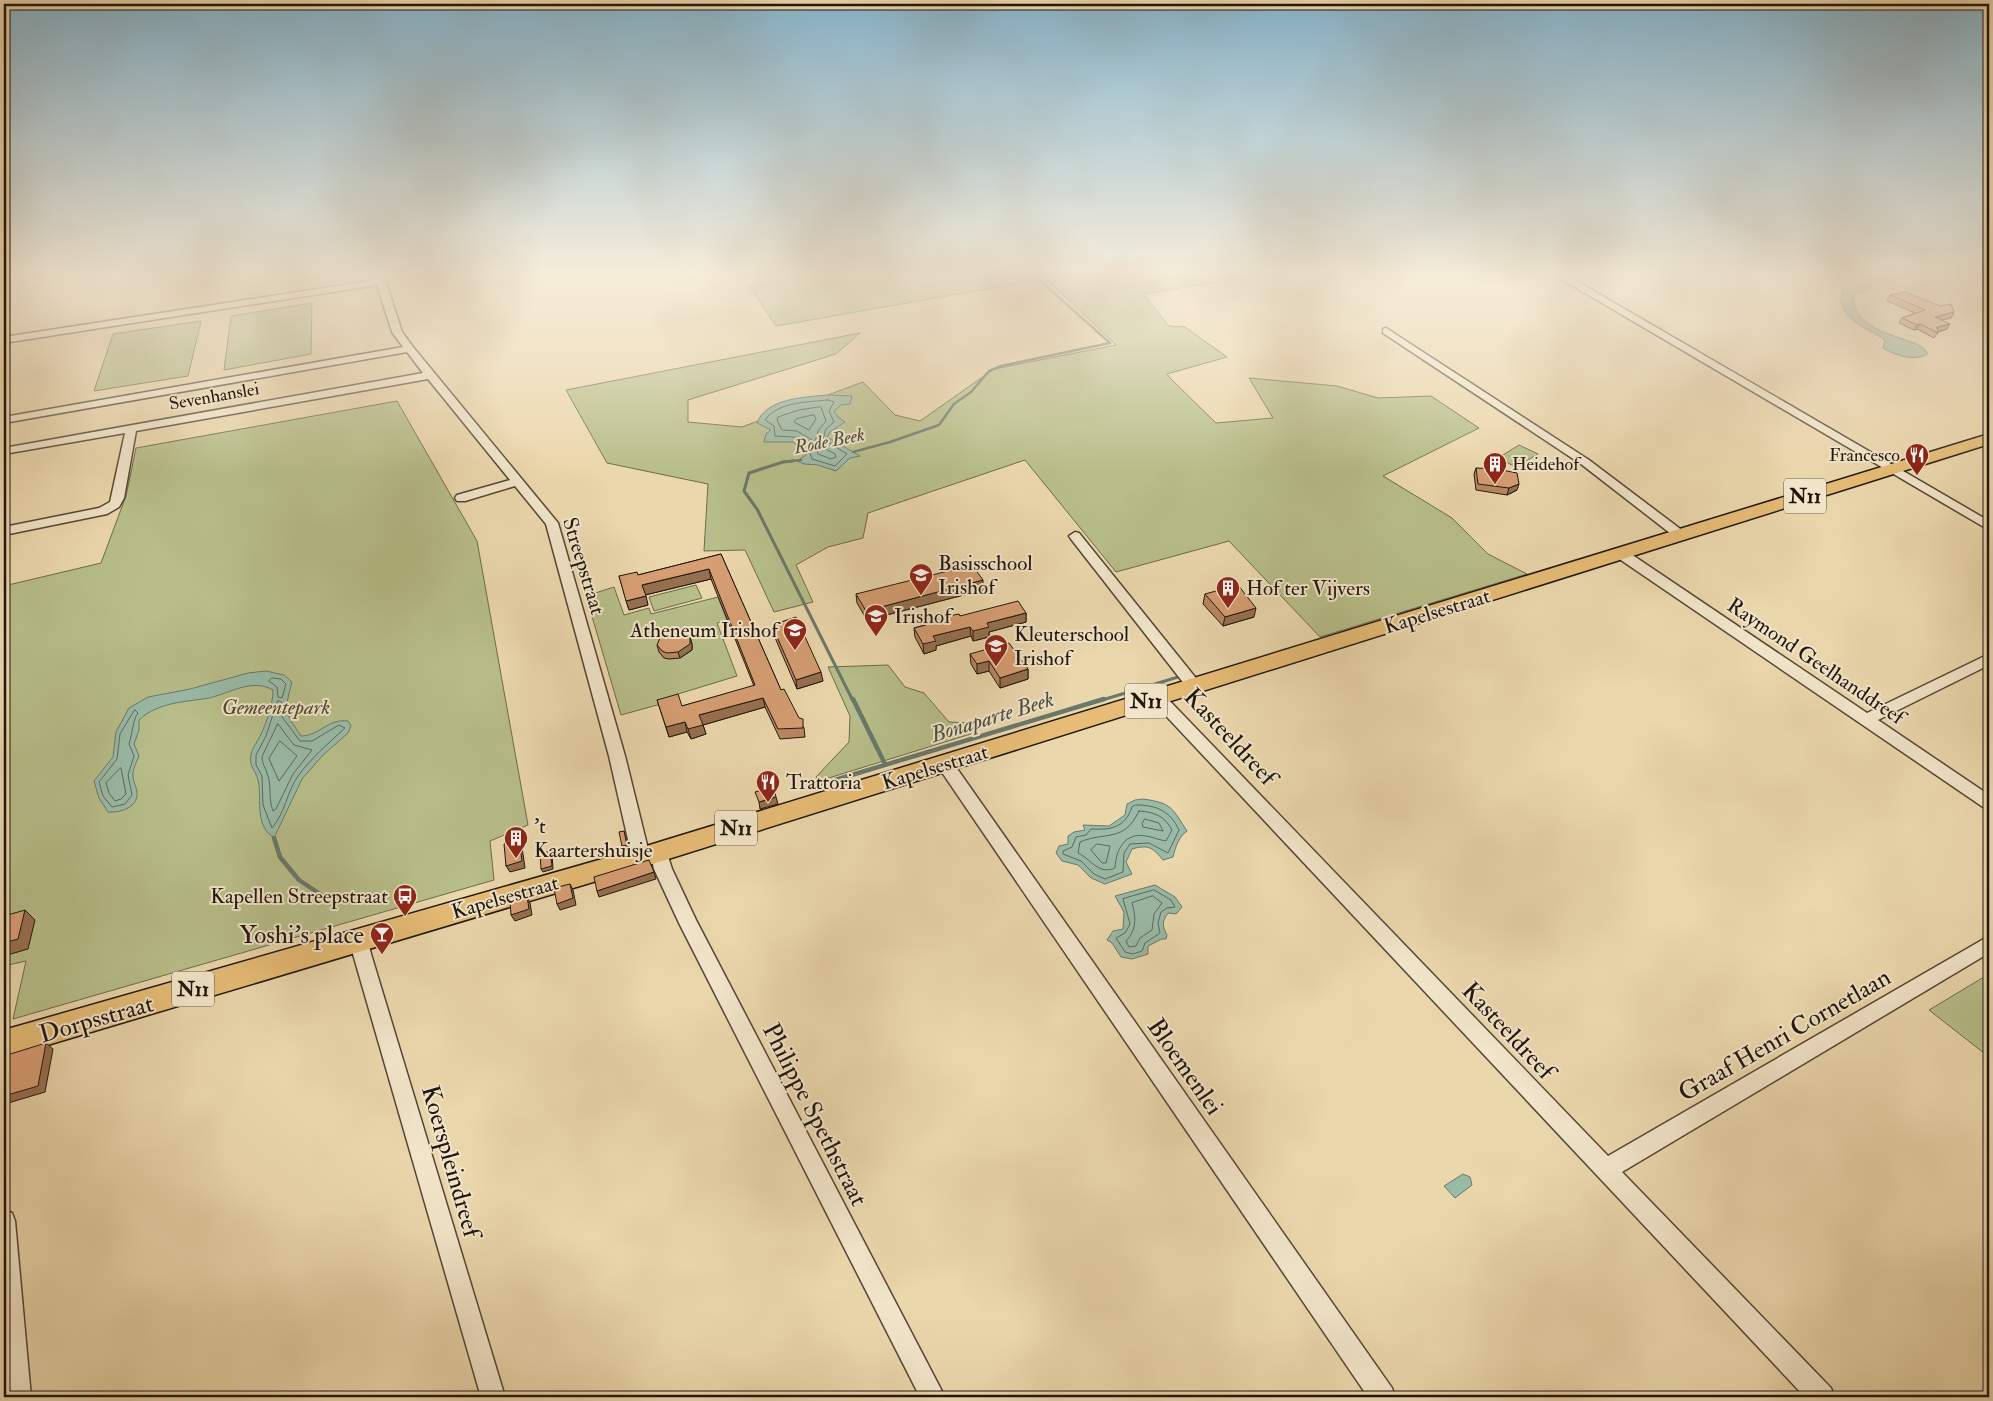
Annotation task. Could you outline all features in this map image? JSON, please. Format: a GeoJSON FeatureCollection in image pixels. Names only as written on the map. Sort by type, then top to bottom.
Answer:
{"type":"FeatureCollection","features":[{"type":"Feature","properties":{"kind":"main road","name":"Kapelsestraat"},"geometry":{"type":"LineString","coordinates":[[360,940],[650,855],[1989,439]]}},
{"type":"Feature","properties":{"kind":"main road","name":"Dorpsstraat"},"geometry":{"type":"LineString","coordinates":[[4,1044],[360,940]]}},
{"type":"Feature","properties":{"kind":"street","name":"Streepstraat"},"geometry":{"type":"LineString","coordinates":[[403,341],[552,523],[617,756],[650,855]]}},
{"type":"Feature","properties":{"kind":"street"},"geometry":{"type":"LineString","coordinates":[[1402,341],[1584,462],[1679,534]]}},
{"type":"Feature","properties":{"kind":"street"},"geometry":{"type":"LineString","coordinates":[[1672,341],[1989,526]]}},
{"type":"Feature","properties":{"kind":"street"},"geometry":{"type":"LineString","coordinates":[[4,420],[409,350]]}},
{"type":"Feature","properties":{"kind":"street","name":"Sevenhanslei"},"geometry":{"type":"LineString","coordinates":[[4,452],[431,375]]}},
{"type":"Feature","properties":{"kind":"street"},"geometry":{"type":"LineString","coordinates":[[4,531],[95,513],[115,504],[118,498],[131,429]]}},
{"type":"Feature","properties":{"kind":"street"},"geometry":{"type":"LineString","coordinates":[[461,498],[518,481]]}},
{"type":"Feature","properties":{"kind":"street"},"geometry":{"type":"LineString","coordinates":[[1075,536],[1194,686]]}},
{"type":"Feature","properties":{"kind":"street","name":"Raymond Geelhanddreef"},"geometry":{"type":"LineString","coordinates":[[1620,553],[1989,803]]}},
{"type":"Feature","properties":{"kind":"street"},"geometry":{"type":"LineString","coordinates":[[1865,720],[1989,659]]}},
{"type":"Feature","properties":{"kind":"street","name":"Kasteeldreef"},"geometry":{"type":"LineString","coordinates":[[1158,698],[1822,1397]]}},
{"type":"Feature","properties":{"kind":"street","name":"Bloemenlei"},"geometry":{"type":"LineString","coordinates":[[945,764],[1383,1397]]}},
{"type":"Feature","properties":{"kind":"street","name":"Philippe Spethstraat"},"geometry":{"type":"LineString","coordinates":[[650,855],[662,865],[688,923],[933,1397]]}},
{"type":"Feature","properties":{"kind":"street","name":"Koerspleindreef"},"geometry":{"type":"LineString","coordinates":[[360,940],[365,963],[493,1397]]}},
{"type":"Feature","properties":{"kind":"street","name":"Graaf Henri Cornetlaan"},"geometry":{"type":"LineString","coordinates":[[1605,1170],[1989,944]]}},
{"type":"Feature","properties":{"kind":"street"},"geometry":{"type":"LineString","coordinates":[[4,1221],[19,1397]]}},
{"type":"Feature","properties":{"kind":"green space"},"geometry":{"type":"Polygon","coordinates":[[[111,341],[196,341],[188,376],[94,391],[111,341]]]}},
{"type":"Feature","properties":{"kind":"green space"},"geometry":{"type":"Polygon","coordinates":[[[228,341],[311,341],[311,354],[224,370],[228,341]]]}},
{"type":"Feature","properties":{"kind":"green space"},"geometry":{"type":"Polygon","coordinates":[[[817,341],[850,341],[836,354],[688,400],[688,422],[742,427],[863,382],[895,415],[920,421],[994,369],[1116,345],[1112,341],[1205,341],[1227,357],[1167,374],[1216,423],[1273,418],[1249,378],[1337,386],[1378,398],[1431,396],[1479,428],[1383,476],[1452,518],[1488,554],[1527,574],[1320,637],[1229,541],[1116,572],[1025,460],[868,513],[863,538],[828,547],[796,565],[813,602],[774,612],[745,550],[704,551],[708,484],[607,463],[566,390],[817,341]]]}},
{"type":"Feature","properties":{"kind":"green space","name":"Gemeentepark"},"geometry":{"type":"Polygon","coordinates":[[[397,401],[477,541],[528,825],[490,841],[494,880],[13,1019],[26,961],[4,966],[4,586],[101,563],[126,496],[136,448],[397,401]]]}},
{"type":"Feature","properties":{"kind":"green space"},"geometry":{"type":"Polygon","coordinates":[[[1519,445],[1538,454],[1516,467],[1498,458],[1519,445]]]}},
{"type":"Feature","properties":{"kind":"green space"},"geometry":{"type":"Polygon","coordinates":[[[696,585],[702,598],[654,611],[649,597],[696,585]]]}},
{"type":"Feature","properties":{"kind":"green space"},"geometry":{"type":"Polygon","coordinates":[[[614,587],[624,615],[649,608],[651,614],[718,597],[727,620],[717,623],[737,676],[678,694],[679,699],[621,715],[586,596],[614,587]]]}},
{"type":"Feature","properties":{"kind":"green space"},"geometry":{"type":"Polygon","coordinates":[[[888,665],[905,687],[924,693],[949,722],[970,723],[977,732],[819,781],[816,777],[849,742],[850,716],[828,667],[888,665]]]}},
{"type":"Feature","properties":{"kind":"green space"},"geometry":{"type":"Polygon","coordinates":[[[1989,974],[1989,1057],[1929,1010],[1989,974]]]}},
{"type":"Feature","properties":{"kind":"water"},"geometry":{"type":"Polygon","coordinates":[[[1885,341],[1910,341],[1923,348],[1928,354],[1911,357],[1899,355],[1883,348],[1885,341]]]}},
{"type":"Feature","properties":{"kind":"water"},"geometry":{"type":"Polygon","coordinates":[[[828,395],[852,396],[850,404],[841,405],[834,411],[845,422],[830,432],[827,437],[860,456],[850,458],[836,471],[797,461],[806,455],[805,450],[793,442],[764,442],[766,434],[771,430],[757,423],[769,408],[788,400],[828,395]]]}},
{"type":"Feature","properties":{"kind":"water"},"geometry":{"type":"Polygon","coordinates":[[[266,671],[284,675],[292,682],[287,711],[301,736],[313,733],[335,722],[348,721],[351,726],[348,733],[322,756],[302,779],[274,838],[263,825],[259,784],[251,762],[252,752],[269,712],[273,690],[257,685],[209,698],[163,706],[146,714],[139,720],[139,730],[134,744],[139,756],[133,772],[137,791],[136,798],[131,806],[127,808],[117,812],[108,812],[99,798],[94,781],[113,757],[116,732],[129,708],[148,697],[190,689],[248,673],[266,671]]]}},
{"type":"Feature","properties":{"kind":"water"},"geometry":{"type":"Polygon","coordinates":[[[1143,799],[1166,805],[1174,812],[1187,831],[1176,846],[1173,857],[1163,860],[1150,848],[1132,849],[1126,862],[1132,874],[1105,884],[1091,878],[1078,865],[1062,861],[1056,853],[1059,846],[1068,844],[1068,836],[1074,832],[1085,830],[1083,825],[1109,826],[1125,815],[1127,804],[1143,799]]]}},
{"type":"Feature","properties":{"kind":"water"},"geometry":{"type":"Polygon","coordinates":[[[1155,885],[1175,897],[1182,907],[1176,914],[1168,913],[1163,924],[1167,935],[1166,939],[1148,946],[1148,954],[1132,959],[1121,957],[1112,943],[1107,940],[1113,931],[1123,929],[1124,912],[1115,896],[1155,885]]]}},
{"type":"Feature","properties":{"kind":"water"},"geometry":{"type":"Polygon","coordinates":[[[1463,1174],[1470,1177],[1472,1185],[1455,1198],[1444,1186],[1463,1174]]]}},
{"type":"Feature","properties":{"kind":"building"},"geometry":{"type":"Polygon","coordinates":[[[1476,468],[1497,469],[1517,473],[1519,484],[1509,488],[1478,484],[1476,468]]]}},
{"type":"Feature","properties":{"kind":"building"},"geometry":{"type":"Polygon","coordinates":[[[721,554],[781,690],[784,689],[799,718],[803,719],[803,728],[778,729],[763,698],[699,715],[703,725],[688,729],[685,722],[666,727],[657,700],[678,694],[682,706],[755,685],[709,569],[642,585],[646,596],[626,601],[619,576],[637,572],[638,575],[721,554]]]}},
{"type":"Feature","properties":{"kind":"building"},"geometry":{"type":"Polygon","coordinates":[[[972,565],[983,580],[866,611],[856,594],[972,565]]]}},
{"type":"Feature","properties":{"kind":"building"},"geometry":{"type":"Polygon","coordinates":[[[1238,585],[1256,608],[1225,617],[1205,594],[1238,585]]]}},
{"type":"Feature","properties":{"kind":"building"},"geometry":{"type":"Polygon","coordinates":[[[1018,601],[1026,613],[987,623],[989,627],[973,631],[970,627],[933,636],[936,641],[923,644],[914,628],[926,625],[925,622],[931,621],[928,617],[942,613],[944,617],[959,614],[960,616],[1018,601]]]}},
{"type":"Feature","properties":{"kind":"building"},"geometry":{"type":"Polygon","coordinates":[[[796,617],[821,672],[796,680],[774,630],[778,629],[775,624],[796,617]]]}},
{"type":"Feature","properties":{"kind":"building"},"geometry":{"type":"Polygon","coordinates":[[[680,631],[690,637],[690,644],[678,652],[667,653],[662,651],[657,645],[660,638],[669,633],[680,631]]]}},
{"type":"Feature","properties":{"kind":"building"},"geometry":{"type":"Polygon","coordinates":[[[1009,643],[1028,669],[1000,678],[989,661],[977,664],[970,654],[1009,643]]]}},
{"type":"Feature","properties":{"kind":"building"},"geometry":{"type":"Polygon","coordinates":[[[773,787],[776,797],[759,802],[755,792],[773,787]]]}},
{"type":"Feature","properties":{"kind":"building"},"geometry":{"type":"Polygon","coordinates":[[[624,831],[627,845],[622,846],[619,832],[624,831]]]}},
{"type":"Feature","properties":{"kind":"building"},"geometry":{"type":"Polygon","coordinates":[[[519,840],[522,861],[506,866],[504,844],[519,840]]]}},
{"type":"Feature","properties":{"kind":"building"},"geometry":{"type":"Polygon","coordinates":[[[550,851],[552,866],[541,869],[540,854],[550,851]]]}},
{"type":"Feature","properties":{"kind":"building"},"geometry":{"type":"Polygon","coordinates":[[[649,860],[654,872],[597,891],[594,877],[649,860]]]}},
{"type":"Feature","properties":{"kind":"building"},"geometry":{"type":"Polygon","coordinates":[[[570,884],[573,898],[557,904],[554,888],[570,884]]]}},
{"type":"Feature","properties":{"kind":"building"},"geometry":{"type":"Polygon","coordinates":[[[527,896],[529,909],[511,915],[510,902],[527,896]]]}},
{"type":"Feature","properties":{"kind":"building"},"geometry":{"type":"Polygon","coordinates":[[[25,910],[18,939],[4,943],[4,916],[25,910]]]}},
{"type":"Feature","properties":{"kind":"building"},"geometry":{"type":"Polygon","coordinates":[[[46,1043],[38,1086],[4,1096],[4,1056],[46,1043]]]}},
{"type":"Feature","properties":{"kind":"waterway","name":"Rode Beek"},"geometry":{"type":"LineString","coordinates":[[853,452],[890,442],[939,425],[954,404],[971,392],[989,371],[1001,366],[1110,343],[1108,341]]}},
{"type":"Feature","properties":{"kind":"waterway","name":"Rode Beek"},"geometry":{"type":"LineString","coordinates":[[783,462],[801,460]]}},
{"type":"Feature","properties":{"kind":"waterway","name":"Rode Beek"},"geometry":{"type":"LineString","coordinates":[[783,462],[793,461]]}},
{"type":"Feature","properties":{"kind":"waterway","name":"Rode Beek"},"geometry":{"type":"LineString","coordinates":[[783,462],[749,473],[744,491],[757,509],[853,701]]}},
{"type":"Feature","properties":{"kind":"waterway","name":"Bonaparte Beek"},"geometry":{"type":"LineString","coordinates":[[1099,701],[1178,677]]}},
{"type":"Feature","properties":{"kind":"waterway","name":"Rode Beek"},"geometry":{"type":"LineString","coordinates":[[853,699],[885,764]]}},
{"type":"Feature","properties":{"kind":"waterway","name":"Bonaparte Beek"},"geometry":{"type":"LineString","coordinates":[[815,786],[1104,699]]}},
{"type":"Feature","properties":{"kind":"waterway"},"geometry":{"type":"LineString","coordinates":[[274,838],[280,857],[299,880],[335,904]]}},
{"type":"Feature","properties":{"kind":"place","name":"Francesco"},"geometry":{"type":"Point","coordinates":[1917,476]}},
{"type":"Feature","properties":{"kind":"place","name":"Heidehof"},"geometry":{"type":"Point","coordinates":[1495,485]}},
{"type":"Feature","properties":{"kind":"place","name":"Basisschool Irishof"},"geometry":{"type":"Point","coordinates":[921,596]}},
{"type":"Feature","properties":{"kind":"place","name":"Hof ter Vijvers"},"geometry":{"type":"Point","coordinates":[1228,609]}},
{"type":"Feature","properties":{"kind":"place","name":"Irishof"},"geometry":{"type":"Point","coordinates":[876,637]}},
{"type":"Feature","properties":{"kind":"place","name":"Atheneum Irishof"},"geometry":{"type":"Point","coordinates":[795,651]}},
{"type":"Feature","properties":{"kind":"place","name":"Kleuterschool Irishof"},"geometry":{"type":"Point","coordinates":[996,667]}},
{"type":"Feature","properties":{"kind":"place","name":"Trattoria"},"geometry":{"type":"Point","coordinates":[768,803]}},
{"type":"Feature","properties":{"kind":"place","name":"'t Kaartershuisje"},"geometry":{"type":"Point","coordinates":[516,859]}},
{"type":"Feature","properties":{"kind":"place","name":"Kapellen Streepstraat"},"geometry":{"type":"Point","coordinates":[405,917]}},
{"type":"Feature","properties":{"kind":"place","name":"Yoshi’s place"},"geometry":{"type":"Point","coordinates":[382,955]}}]}
